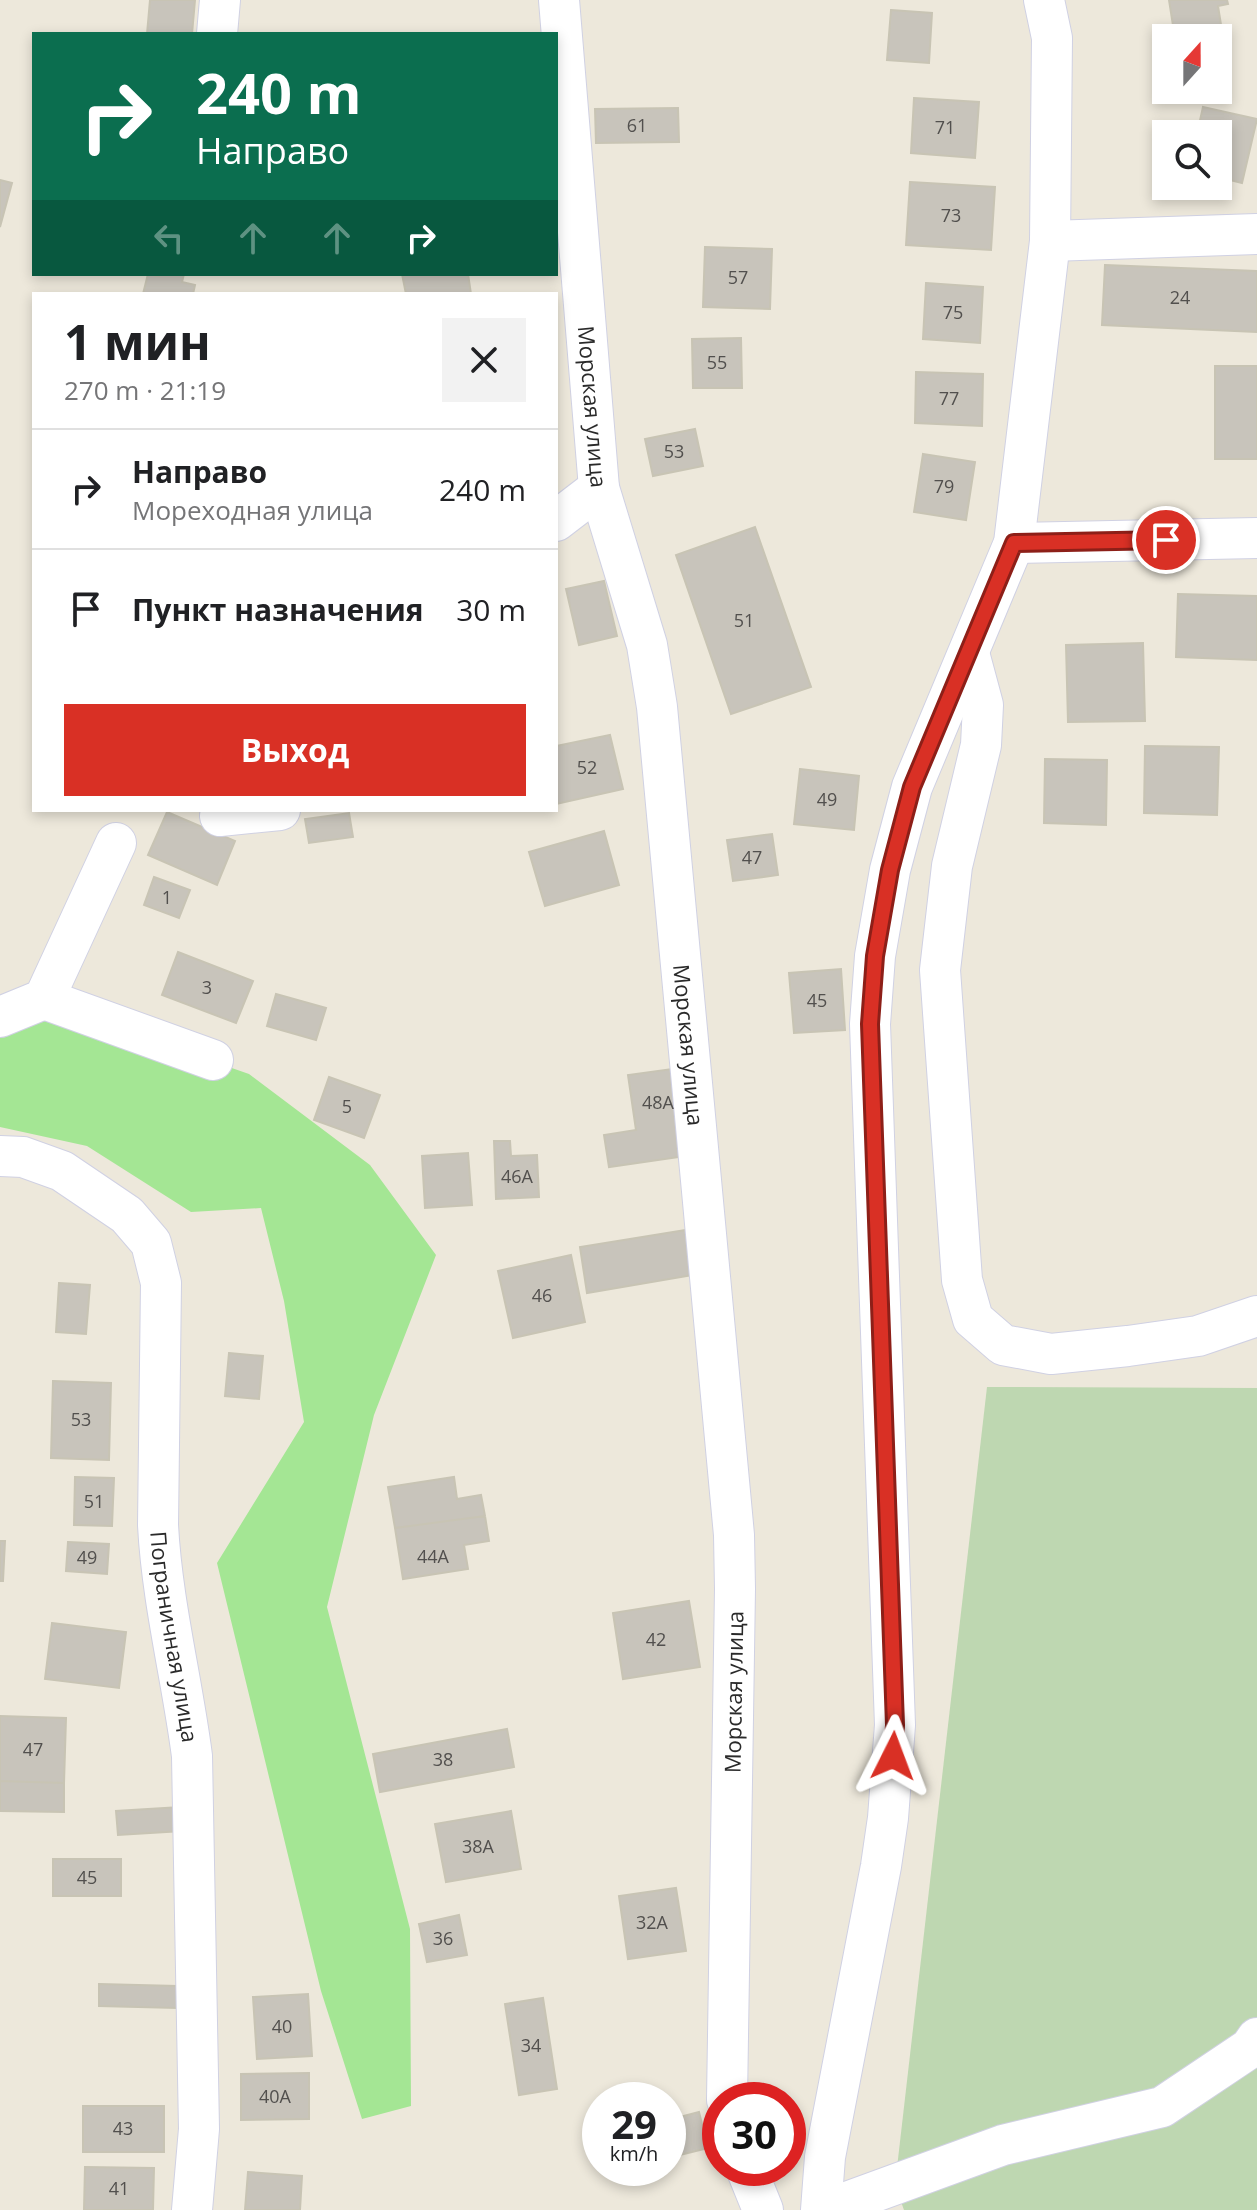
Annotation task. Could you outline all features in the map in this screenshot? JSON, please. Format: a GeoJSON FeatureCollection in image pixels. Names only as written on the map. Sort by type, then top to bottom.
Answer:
{"type":"FeatureCollection","features":[{"type":"Feature","properties":{"kind":"street"},"geometry":{"type":"LineString","coordinates":[[217,32],[220,0]]}},
{"type":"Feature","properties":{"kind":"street","name":"Морская улица"},"geometry":{"type":"LineString","coordinates":[[559,0],[599,488],[647,645],[657,707],[734,1535],[727,2082]]}},
{"type":"Feature","properties":{"kind":"street"},"geometry":{"type":"LineString","coordinates":[[1044,0],[1052,38],[1050,241],[1014,543],[912,787],[890,870],[875,956],[870,1024],[895,1725],[881,1866],[825,2157],[823,2210],[1003,2145],[1162,2107],[1250,2048],[1257,2038]]}},
{"type":"Feature","properties":{"kind":"street"},"geometry":{"type":"LineString","coordinates":[[1050,241],[1257,234]]}},
{"type":"Feature","properties":{"kind":"street"},"geometry":{"type":"LineString","coordinates":[[558,519],[599,488]]}},
{"type":"Feature","properties":{"kind":"street"},"geometry":{"type":"LineString","coordinates":[[1014,543],[1257,538]]}},
{"type":"Feature","properties":{"kind":"street"},"geometry":{"type":"LineString","coordinates":[[969,653],[983,705],[981,745],[952,866],[940,970],[962,1280],[973,1319],[1003,1345],[1051,1354],[1198,1336],[1257,1316]]}},
{"type":"Feature","properties":{"kind":"street"},"geometry":{"type":"LineString","coordinates":[[220,816],[260,812]]}},
{"type":"Feature","properties":{"kind":"street"},"geometry":{"type":"LineString","coordinates":[[44,999],[116,843]]}},
{"type":"Feature","properties":{"kind":"street"},"geometry":{"type":"LineString","coordinates":[[0,1017],[44,999],[213,1060]]}},
{"type":"Feature","properties":{"kind":"street","name":"Пограничная улица"},"geometry":{"type":"LineString","coordinates":[[0,1156],[23,1157],[62,1171],[127,1215],[151,1243],[161,1283],[160,1565],[192,1756],[199,2129],[192,2210]]}},
{"type":"Feature","properties":{"kind":"street"},"geometry":{"type":"LineString","coordinates":[[753,2186],[763,2210]]}},
{"type":"Feature","properties":{"kind":"green space"},"geometry":{"type":"Polygon","coordinates":[[[71,1012],[249,1074],[370,1165],[436,1255],[374,1415],[327,1607],[410,1929],[411,2106],[362,2119],[321,1991],[217,1563],[304,1422],[284,1301],[261,1208],[191,1212],[87,1146],[0,1127],[0,1036],[71,1012]]]}},
{"type":"Feature","properties":{"kind":"green space"},"geometry":{"type":"Polygon","coordinates":[[[987,1387],[1257,1388],[1257,2210],[904,2210],[895,2185],[987,1387]]]}},
{"type":"Feature","properties":{"kind":"building"},"geometry":{"type":"Polygon","coordinates":[[[150,0],[195,0],[192,32],[147,32],[150,0]]]}},
{"type":"Feature","properties":{"kind":"building"},"geometry":{"type":"Polygon","coordinates":[[[1169,0],[1227,0],[1228,4],[1218,6],[1221,24],[1173,24],[1169,0]]]}},
{"type":"Feature","properties":{"kind":"building"},"geometry":{"type":"Polygon","coordinates":[[[891,10],[932,13],[929,63],[887,60],[891,10]]]}},
{"type":"Feature","properties":{"kind":"building"},"geometry":{"type":"Polygon","coordinates":[[[914,98],[979,102],[975,158],[911,153],[914,98]]]}},
{"type":"Feature","properties":{"kind":"building"},"geometry":{"type":"Polygon","coordinates":[[[1203,107],[1257,119],[1242,183],[1232,180],[1232,120],[1200,120],[1203,107]]]}},
{"type":"Feature","properties":{"kind":"building"},"geometry":{"type":"Polygon","coordinates":[[[678,108],[679,142],[596,143],[595,109],[678,108]]]}},
{"type":"Feature","properties":{"kind":"building"},"geometry":{"type":"Polygon","coordinates":[[[0,180],[12,183],[0,227],[0,180]]]}},
{"type":"Feature","properties":{"kind":"building"},"geometry":{"type":"Polygon","coordinates":[[[910,182],[995,187],[991,250],[906,245],[910,182]]]}},
{"type":"Feature","properties":{"kind":"building"},"geometry":{"type":"Polygon","coordinates":[[[705,247],[772,249],[770,309],[703,307],[705,247]]]}},
{"type":"Feature","properties":{"kind":"building"},"geometry":{"type":"Polygon","coordinates":[[[1105,265],[1257,271],[1257,332],[1102,325],[1105,265]]]}},
{"type":"Feature","properties":{"kind":"building"},"geometry":{"type":"Polygon","coordinates":[[[148,276],[184,276],[182,282],[195,285],[193,292],[144,292],[148,276]]]}},
{"type":"Feature","properties":{"kind":"building"},"geometry":{"type":"Polygon","coordinates":[[[402,276],[468,276],[471,292],[406,292],[402,276]]]}},
{"type":"Feature","properties":{"kind":"building"},"geometry":{"type":"Polygon","coordinates":[[[926,283],[983,287],[980,343],[923,339],[926,283]]]}},
{"type":"Feature","properties":{"kind":"building"},"geometry":{"type":"Polygon","coordinates":[[[741,338],[742,388],[693,388],[692,339],[741,338]]]}},
{"type":"Feature","properties":{"kind":"building"},"geometry":{"type":"Polygon","coordinates":[[[1215,366],[1257,366],[1257,459],[1215,459],[1215,366]]]}},
{"type":"Feature","properties":{"kind":"building"},"geometry":{"type":"Polygon","coordinates":[[[916,372],[983,374],[982,426],[915,423],[916,372]]]}},
{"type":"Feature","properties":{"kind":"building"},"geometry":{"type":"Polygon","coordinates":[[[695,429],[703,466],[653,476],[645,439],[695,429]]]}},
{"type":"Feature","properties":{"kind":"building"},"geometry":{"type":"Polygon","coordinates":[[[923,454],[975,462],[966,520],[914,512],[923,454]]]}},
{"type":"Feature","properties":{"kind":"building"},"geometry":{"type":"Polygon","coordinates":[[[755,527],[811,687],[731,714],[676,555],[755,527]]]}},
{"type":"Feature","properties":{"kind":"building"},"geometry":{"type":"Polygon","coordinates":[[[604,581],[617,636],[579,645],[566,589],[604,581]]]}},
{"type":"Feature","properties":{"kind":"building"},"geometry":{"type":"Polygon","coordinates":[[[1178,594],[1257,596],[1257,660],[1176,657],[1178,594]]]}},
{"type":"Feature","properties":{"kind":"building"},"geometry":{"type":"Polygon","coordinates":[[[1143,643],[1145,721],[1068,722],[1066,645],[1143,643]]]}},
{"type":"Feature","properties":{"kind":"building"},"geometry":{"type":"Polygon","coordinates":[[[610,735],[623,789],[558,804],[558,746],[610,735]]]}},
{"type":"Feature","properties":{"kind":"building"},"geometry":{"type":"Polygon","coordinates":[[[1145,746],[1219,747],[1217,815],[1144,813],[1145,746]]]}},
{"type":"Feature","properties":{"kind":"building"},"geometry":{"type":"Polygon","coordinates":[[[1045,759],[1107,760],[1106,825],[1044,823],[1045,759]]]}},
{"type":"Feature","properties":{"kind":"building"},"geometry":{"type":"Polygon","coordinates":[[[800,769],[859,776],[854,830],[794,824],[800,769]]]}},
{"type":"Feature","properties":{"kind":"building"},"geometry":{"type":"Polygon","coordinates":[[[167,812],[235,841],[217,885],[148,855],[167,812]]]}},
{"type":"Feature","properties":{"kind":"building"},"geometry":{"type":"Polygon","coordinates":[[[349,813],[353,837],[309,843],[305,819],[349,813]]]}},
{"type":"Feature","properties":{"kind":"building"},"geometry":{"type":"Polygon","coordinates":[[[604,831],[619,885],[545,906],[529,852],[604,831]]]}},
{"type":"Feature","properties":{"kind":"building"},"geometry":{"type":"Polygon","coordinates":[[[772,834],[778,875],[733,881],[727,840],[772,834]]]}},
{"type":"Feature","properties":{"kind":"building"},"geometry":{"type":"Polygon","coordinates":[[[154,877],[190,890],[179,918],[144,905],[154,877]]]}},
{"type":"Feature","properties":{"kind":"building"},"geometry":{"type":"Polygon","coordinates":[[[178,952],[253,981],[236,1023],[162,995],[178,952]]]}},
{"type":"Feature","properties":{"kind":"building"},"geometry":{"type":"Polygon","coordinates":[[[841,969],[845,1030],[794,1033],[789,973],[841,969]]]}},
{"type":"Feature","properties":{"kind":"building"},"geometry":{"type":"Polygon","coordinates":[[[276,994],[326,1008],[316,1040],[267,1026],[276,994]]]}},
{"type":"Feature","properties":{"kind":"building"},"geometry":{"type":"Polygon","coordinates":[[[679,1068],[693,1155],[609,1167],[604,1135],[636,1130],[628,1075],[679,1068]]]}},
{"type":"Feature","properties":{"kind":"building"},"geometry":{"type":"Polygon","coordinates":[[[329,1077],[380,1095],[364,1138],[314,1120],[329,1077]]]}},
{"type":"Feature","properties":{"kind":"building"},"geometry":{"type":"Polygon","coordinates":[[[494,1141],[510,1141],[511,1156],[537,1155],[539,1197],[496,1199],[494,1141]]]}},
{"type":"Feature","properties":{"kind":"building"},"geometry":{"type":"Polygon","coordinates":[[[468,1153],[472,1205],[425,1208],[422,1156],[468,1153]]]}},
{"type":"Feature","properties":{"kind":"building"},"geometry":{"type":"Polygon","coordinates":[[[686,1230],[693,1275],[587,1293],[580,1247],[686,1230]]]}},
{"type":"Feature","properties":{"kind":"building"},"geometry":{"type":"Polygon","coordinates":[[[571,1255],[585,1322],[513,1338],[498,1271],[571,1255]]]}},
{"type":"Feature","properties":{"kind":"building"},"geometry":{"type":"Polygon","coordinates":[[[59,1283],[90,1285],[86,1334],[56,1332],[59,1283]]]}},
{"type":"Feature","properties":{"kind":"building"},"geometry":{"type":"Polygon","coordinates":[[[229,1353],[263,1356],[259,1399],[225,1396],[229,1353]]]}},
{"type":"Feature","properties":{"kind":"building"},"geometry":{"type":"Polygon","coordinates":[[[53,1381],[111,1383],[109,1460],[51,1458],[53,1381]]]}},
{"type":"Feature","properties":{"kind":"building"},"geometry":{"type":"Polygon","coordinates":[[[75,1477],[114,1478],[112,1526],[74,1525],[75,1477]]]}},
{"type":"Feature","properties":{"kind":"building"},"geometry":{"type":"Polygon","coordinates":[[[454,1477],[457,1499],[481,1495],[485,1516],[395,1528],[388,1487],[454,1477]]]}},
{"type":"Feature","properties":{"kind":"building"},"geometry":{"type":"Polygon","coordinates":[[[485,1516],[489,1541],[464,1545],[468,1569],[403,1579],[395,1528],[485,1516]]]}},
{"type":"Feature","properties":{"kind":"building"},"geometry":{"type":"Polygon","coordinates":[[[0,1541],[5,1541],[3,1581],[0,1581],[0,1541]]]}},
{"type":"Feature","properties":{"kind":"building"},"geometry":{"type":"Polygon","coordinates":[[[68,1542],[109,1544],[107,1574],[66,1571],[68,1542]]]}},
{"type":"Feature","properties":{"kind":"building"},"geometry":{"type":"Polygon","coordinates":[[[689,1601],[700,1667],[623,1679],[613,1613],[689,1601]]]}},
{"type":"Feature","properties":{"kind":"building"},"geometry":{"type":"Polygon","coordinates":[[[52,1623],[126,1632],[119,1688],[45,1679],[52,1623]]]}},
{"type":"Feature","properties":{"kind":"building"},"geometry":{"type":"Polygon","coordinates":[[[0,1716],[66,1718],[64,1783],[0,1781],[0,1716]]]}},
{"type":"Feature","properties":{"kind":"building"},"geometry":{"type":"Polygon","coordinates":[[[507,1729],[514,1767],[380,1792],[373,1754],[507,1729]]]}},
{"type":"Feature","properties":{"kind":"building"},"geometry":{"type":"Polygon","coordinates":[[[0,1781],[64,1783],[64,1812],[0,1811],[0,1781]]]}},
{"type":"Feature","properties":{"kind":"building"},"geometry":{"type":"Polygon","coordinates":[[[180,1807],[182,1831],[118,1835],[116,1811],[180,1807]]]}},
{"type":"Feature","properties":{"kind":"building"},"geometry":{"type":"Polygon","coordinates":[[[511,1811],[521,1869],[446,1882],[435,1824],[511,1811]]]}},
{"type":"Feature","properties":{"kind":"building"},"geometry":{"type":"Polygon","coordinates":[[[53,1859],[121,1859],[121,1896],[53,1896],[53,1859]]]}},
{"type":"Feature","properties":{"kind":"building"},"geometry":{"type":"Polygon","coordinates":[[[676,1888],[686,1951],[628,1959],[619,1896],[676,1888]]]}},
{"type":"Feature","properties":{"kind":"building"},"geometry":{"type":"Polygon","coordinates":[[[459,1915],[467,1955],[427,1962],[419,1924],[459,1915]]]}},
{"type":"Feature","properties":{"kind":"building"},"geometry":{"type":"Polygon","coordinates":[[[99,1984],[177,1986],[177,2008],[99,2006],[99,1984]]]}},
{"type":"Feature","properties":{"kind":"building"},"geometry":{"type":"Polygon","coordinates":[[[308,1994],[312,2056],[257,2059],[253,1997],[308,1994]]]}},
{"type":"Feature","properties":{"kind":"building"},"geometry":{"type":"Polygon","coordinates":[[[543,1998],[557,2089],[519,2095],[505,2004],[543,1998]]]}},
{"type":"Feature","properties":{"kind":"building"},"geometry":{"type":"Polygon","coordinates":[[[309,2073],[309,2119],[241,2120],[241,2074],[309,2073]]]}},
{"type":"Feature","properties":{"kind":"building"},"geometry":{"type":"Polygon","coordinates":[[[83,2106],[164,2106],[164,2152],[83,2152],[83,2106]]]}},
{"type":"Feature","properties":{"kind":"building"},"geometry":{"type":"Polygon","coordinates":[[[699,2112],[702,2150],[686,2154],[686,2115],[699,2112]]]}},
{"type":"Feature","properties":{"kind":"building"},"geometry":{"type":"Polygon","coordinates":[[[85,2167],[154,2168],[153,2210],[84,2210],[85,2167]]]}},
{"type":"Feature","properties":{"kind":"building"},"geometry":{"type":"Polygon","coordinates":[[[248,2172],[302,2176],[300,2210],[245,2210],[248,2172]]]}},
{"type":"Feature","properties":{"kind":"route"},"geometry":{"type":"LineString","coordinates":[[893,1756],[895,1725],[870,1024],[875,956],[890,870],[912,787],[1014,543],[1166,540]]}}]}
